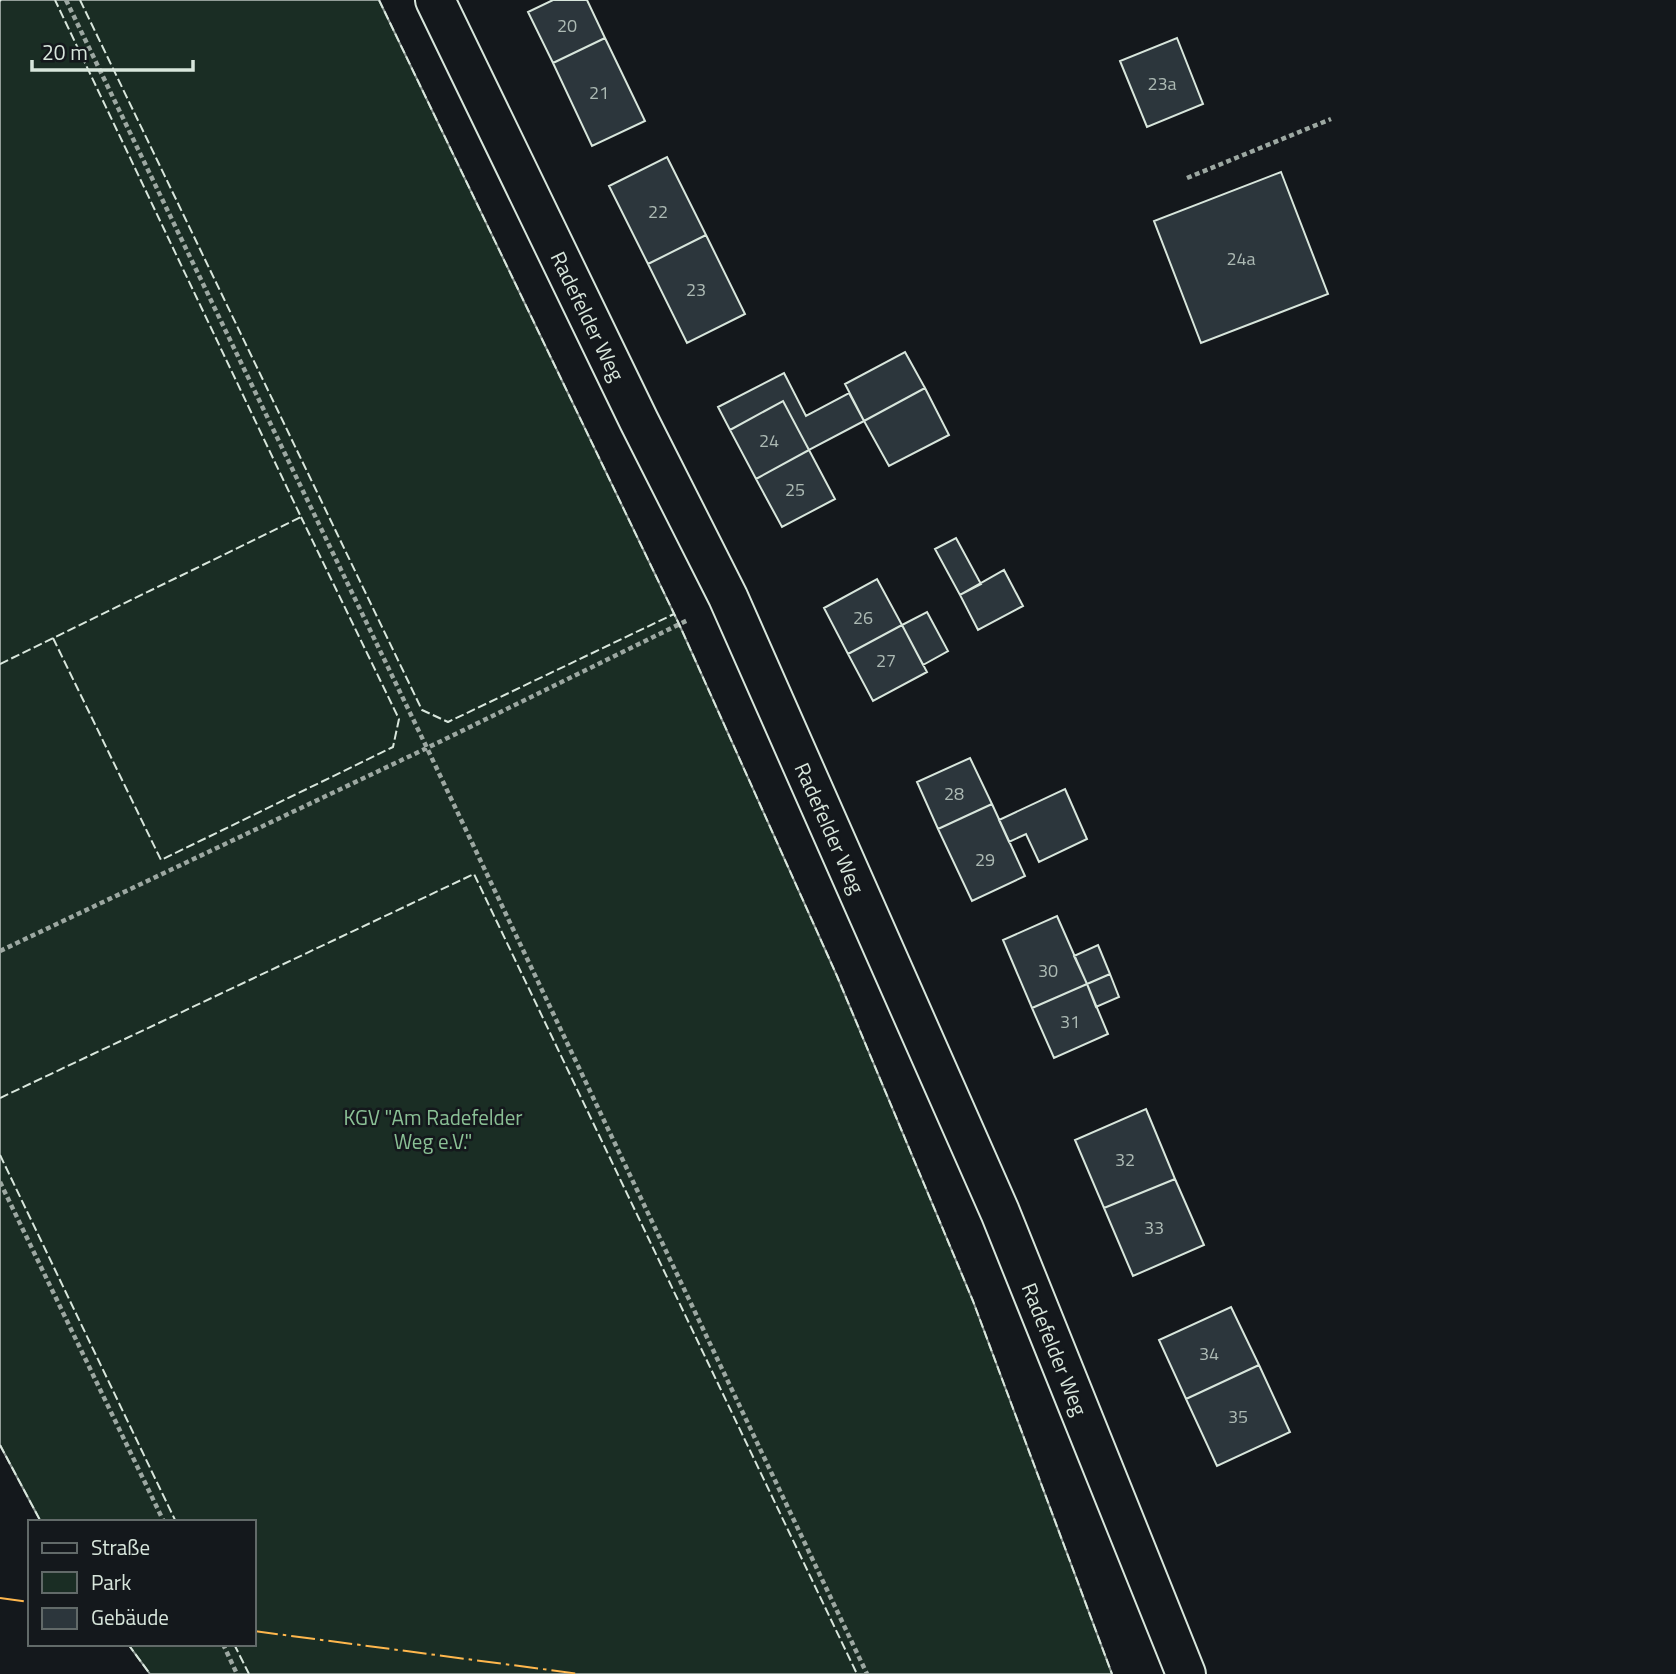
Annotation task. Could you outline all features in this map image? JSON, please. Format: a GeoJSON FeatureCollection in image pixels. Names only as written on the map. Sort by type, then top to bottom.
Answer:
{"type":"FeatureCollection","features":[{"type":"Feature","properties":{"kind":"street","name":"Radefelder Weg"},"geometry":{"type":"LineString","coordinates":[[435,0],[639,421],[728,597],[1000,1212],[1186,1674]]}},
{"type":"Feature","properties":{"kind":"path"},"geometry":{"type":"LineString","coordinates":[[66,0],[427,748],[867,1674]]}},
{"type":"Feature","properties":{"kind":"path"},"geometry":{"type":"LineString","coordinates":[[1187,178],[1331,119]]}},
{"type":"Feature","properties":{"kind":"path"},"geometry":{"type":"LineString","coordinates":[[0,951],[427,748],[728,597]]}},
{"type":"Feature","properties":{"kind":"path"},"geometry":{"type":"LineString","coordinates":[[0,1182],[163,1520]]}},
{"type":"Feature","properties":{"kind":"path"},"geometry":{"type":"LineString","coordinates":[[224,1646],[237,1674]]}},
{"type":"Feature","properties":{"kind":"green space","name":"KGV \"Am Radefelder Weg e.V.\""},"geometry":{"type":"Polygon","coordinates":[[[0,0],[379,0],[679,624],[837,976],[973,1301],[1112,1674],[150,1674],[129,1646],[256,1646],[256,1520],[40,1520],[0,1445],[0,0]]]}},
{"type":"Feature","properties":{"kind":"building"},"geometry":{"type":"Polygon","coordinates":[[[553,0],[587,0],[605,38],[553,63],[528,12],[553,0]]]}},
{"type":"Feature","properties":{"kind":"building"},"geometry":{"type":"Polygon","coordinates":[[[605,38],[645,121],[592,146],[553,63],[605,38]]]}},
{"type":"Feature","properties":{"kind":"building"},"geometry":{"type":"Polygon","coordinates":[[[1177,38],[1203,104],[1147,127],[1120,61],[1177,38]]]}},
{"type":"Feature","properties":{"kind":"building"},"geometry":{"type":"Polygon","coordinates":[[[667,157],[706,235],[648,264],[609,186],[667,157]]]}},
{"type":"Feature","properties":{"kind":"building"},"geometry":{"type":"Polygon","coordinates":[[[1281,172],[1328,294],[1201,343],[1154,221],[1281,172]]]}},
{"type":"Feature","properties":{"kind":"building"},"geometry":{"type":"Polygon","coordinates":[[[706,235],[745,314],[687,343],[648,264],[706,235]]]}},
{"type":"Feature","properties":{"kind":"building"},"geometry":{"type":"Polygon","coordinates":[[[905,352],[925,388],[864,421],[845,384],[905,352]]]}},
{"type":"Feature","properties":{"kind":"building"},"geometry":{"type":"Polygon","coordinates":[[[784,373],[806,416],[849,393],[864,421],[809,450],[783,401],[730,430],[718,407],[784,373]]]}},
{"type":"Feature","properties":{"kind":"building"},"geometry":{"type":"Polygon","coordinates":[[[925,388],[949,435],[889,466],[864,421],[925,388]]]}},
{"type":"Feature","properties":{"kind":"building"},"geometry":{"type":"Polygon","coordinates":[[[783,401],[809,450],[756,479],[730,430],[783,401]]]}},
{"type":"Feature","properties":{"kind":"building"},"geometry":{"type":"Polygon","coordinates":[[[809,450],[835,499],[782,527],[756,479],[809,450]]]}},
{"type":"Feature","properties":{"kind":"building"},"geometry":{"type":"Polygon","coordinates":[[[956,538],[981,584],[960,595],[935,549],[956,538]]]}},
{"type":"Feature","properties":{"kind":"building"},"geometry":{"type":"Polygon","coordinates":[[[1004,570],[1023,606],[978,630],[960,595],[1004,570]]]}},
{"type":"Feature","properties":{"kind":"building"},"geometry":{"type":"Polygon","coordinates":[[[877,579],[902,625],[848,654],[824,608],[877,579]]]}},
{"type":"Feature","properties":{"kind":"building"},"geometry":{"type":"Polygon","coordinates":[[[927,612],[948,651],[923,665],[902,625],[927,612]]]}},
{"type":"Feature","properties":{"kind":"building"},"geometry":{"type":"Polygon","coordinates":[[[902,625],[927,672],[873,701],[848,654],[902,625]]]}},
{"type":"Feature","properties":{"kind":"building"},"geometry":{"type":"Polygon","coordinates":[[[970,758],[992,804],[938,829],[917,782],[970,758]]]}},
{"type":"Feature","properties":{"kind":"building"},"geometry":{"type":"Polygon","coordinates":[[[1065,789],[1087,839],[1039,862],[1026,834],[1009,842],[999,820],[1065,789]]]}},
{"type":"Feature","properties":{"kind":"building"},"geometry":{"type":"Polygon","coordinates":[[[992,804],[1025,876],[972,901],[938,829],[992,804]]]}},
{"type":"Feature","properties":{"kind":"building"},"geometry":{"type":"Polygon","coordinates":[[[1057,916],[1087,984],[1032,1008],[1003,940],[1057,916]]]}},
{"type":"Feature","properties":{"kind":"building"},"geometry":{"type":"Polygon","coordinates":[[[1098,945],[1110,974],[1087,984],[1074,956],[1098,945]]]}},
{"type":"Feature","properties":{"kind":"building"},"geometry":{"type":"Polygon","coordinates":[[[1110,974],[1119,997],[1096,1007],[1087,984],[1110,974]]]}},
{"type":"Feature","properties":{"kind":"building"},"geometry":{"type":"Polygon","coordinates":[[[1087,984],[1108,1034],[1054,1058],[1032,1008],[1087,984]]]}},
{"type":"Feature","properties":{"kind":"building"},"geometry":{"type":"Polygon","coordinates":[[[1146,1109],[1175,1179],[1104,1208],[1075,1140],[1146,1109]]]}},
{"type":"Feature","properties":{"kind":"building"},"geometry":{"type":"Polygon","coordinates":[[[1175,1179],[1204,1245],[1133,1276],[1104,1208],[1175,1179]]]}},
{"type":"Feature","properties":{"kind":"building"},"geometry":{"type":"Polygon","coordinates":[[[1231,1307],[1259,1365],[1186,1399],[1159,1340],[1231,1307]]]}},
{"type":"Feature","properties":{"kind":"building"},"geometry":{"type":"Polygon","coordinates":[[[1259,1365],[1290,1432],[1217,1466],[1186,1399],[1259,1365]]]}},
{"type":"Feature","properties":{"kind":"fence"},"geometry":{"type":"LineString","coordinates":[[0,664],[301,517],[55,0]]}},
{"type":"Feature","properties":{"kind":"fence"},"geometry":{"type":"LineString","coordinates":[[80,0],[422,710],[448,722],[674,614]]}},
{"type":"Feature","properties":{"kind":"fence"},"geometry":{"type":"LineString","coordinates":[[379,0],[679,624],[837,976],[973,1301],[1112,1674]]}},
{"type":"Feature","properties":{"kind":"fence"},"geometry":{"type":"LineString","coordinates":[[53,638],[161,860],[393,747],[399,719],[301,517]]}},
{"type":"Feature","properties":{"kind":"fence"},"geometry":{"type":"LineString","coordinates":[[0,1098],[474,874],[857,1674]]}},
{"type":"Feature","properties":{"kind":"fence"},"geometry":{"type":"LineString","coordinates":[[0,1155],[175,1520]]}},
{"type":"Feature","properties":{"kind":"fence"},"geometry":{"type":"LineString","coordinates":[[0,1445],[40,1520]]}},
{"type":"Feature","properties":{"kind":"fence"},"geometry":{"type":"LineString","coordinates":[[129,1646],[150,1674]]}},
{"type":"Feature","properties":{"kind":"fence"},"geometry":{"type":"LineString","coordinates":[[235,1646],[249,1674]]}},
{"type":"Feature","properties":{"kind":"power"},"geometry":{"type":"LineString","coordinates":[[0,1598],[28,1602]]}},
{"type":"Feature","properties":{"kind":"power"},"geometry":{"type":"LineString","coordinates":[[256,1631],[580,1674]]}}]}
